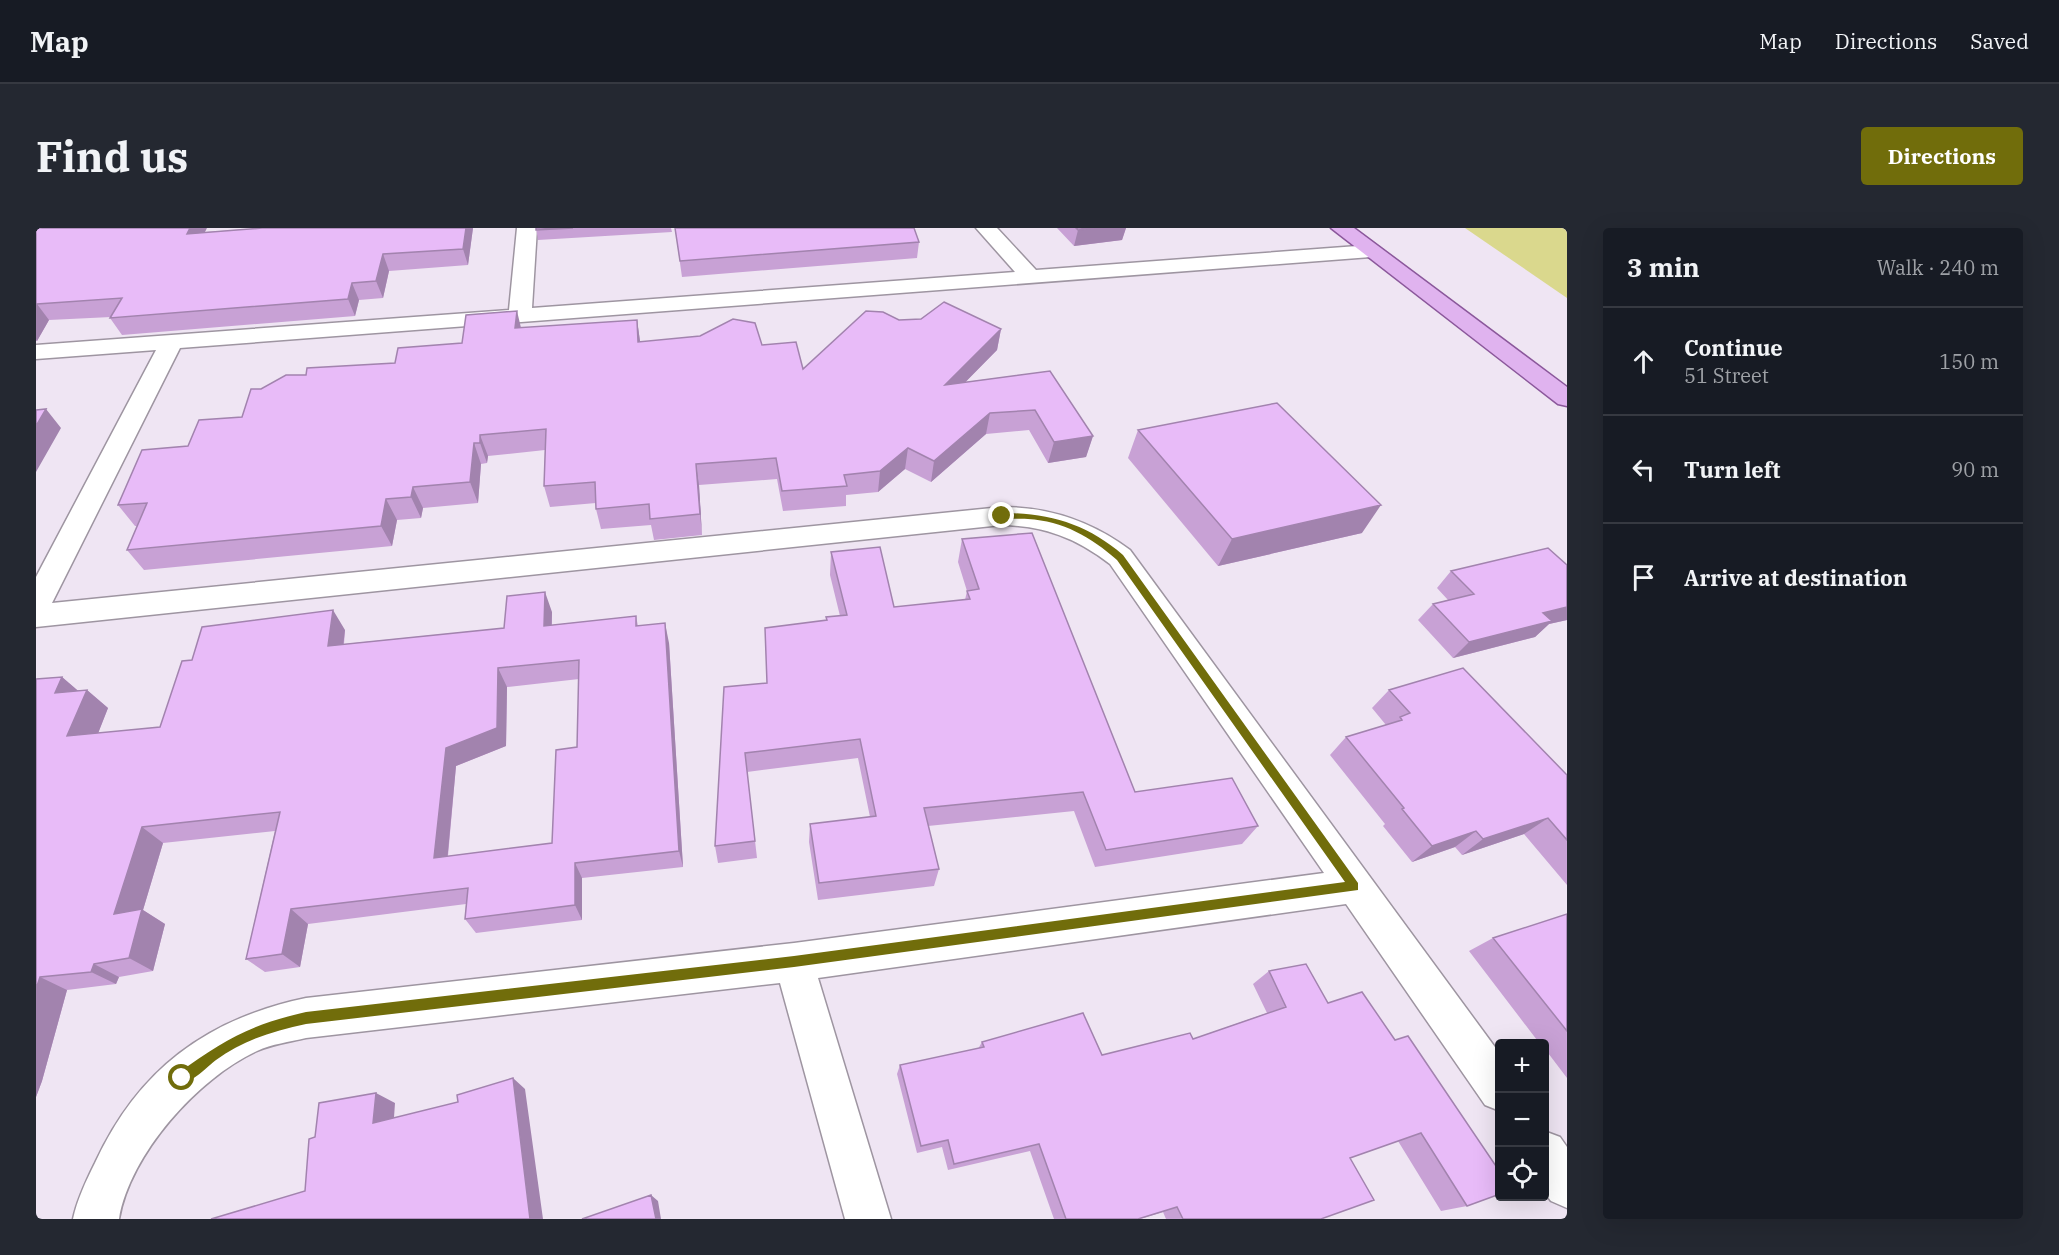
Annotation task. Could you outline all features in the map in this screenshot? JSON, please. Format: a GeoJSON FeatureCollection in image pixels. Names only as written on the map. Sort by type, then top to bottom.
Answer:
{"type":"FeatureCollection","features":[{"type":"Feature","properties":{"kind":"main road"},"geometry":{"type":"LineString","coordinates":[[1341,228],[1567,399]]}},
{"type":"Feature","properties":{"kind":"street"},"geometry":{"type":"LineString","coordinates":[[520,315],[527,228]]}},
{"type":"Feature","properties":{"kind":"street"},"geometry":{"type":"LineString","coordinates":[[986,228],[1032,278]]}},
{"type":"Feature","properties":{"kind":"street"},"geometry":{"type":"LineString","coordinates":[[36,351],[1371,251]]}},
{"type":"Feature","properties":{"kind":"street"},"geometry":{"type":"LineString","coordinates":[[36,604],[172,341]]}},
{"type":"Feature","properties":{"kind":"street"},"geometry":{"type":"LineString","coordinates":[[36,616],[1002,516],[1027,516],[1054,520],[1079,529],[1101,541],[1120,557],[1495,1083]]}},
{"type":"Feature","properties":{"kind":"street"},"geometry":{"type":"LineString","coordinates":[[96,1219],[97,1210],[118,1161],[146,1116],[182,1078],[222,1048],[264,1028],[306,1018],[794,962],[1354,886]]}},
{"type":"Feature","properties":{"kind":"street"},"geometry":{"type":"LineString","coordinates":[[794,962],[868,1219]]}},
{"type":"Feature","properties":{"kind":"street"},"geometry":{"type":"LineString","coordinates":[[1549,1159],[1567,1185]]}},
{"type":"Feature","properties":{"kind":"shaded area"},"geometry":{"type":"Polygon","coordinates":[[[1465,228],[1567,228],[1567,298],[1465,228]]]}},
{"type":"Feature","properties":{"kind":"building"},"geometry":{"type":"Polygon","coordinates":[[[36,228],[190,228],[187,234],[262,228],[466,228],[463,249],[383,254],[376,281],[352,283],[348,299],[110,318],[122,298],[36,305],[36,228]]]}},
{"type":"Feature","properties":{"kind":"building"},"geometry":{"type":"Polygon","coordinates":[[[536,228],[573,228],[536,230],[536,228]]]}},
{"type":"Feature","properties":{"kind":"building"},"geometry":{"type":"Polygon","coordinates":[[[675,228],[914,228],[919,242],[680,261],[675,228]]]}},
{"type":"Feature","properties":{"kind":"building"},"geometry":{"type":"Polygon","coordinates":[[[944,302],[1001,329],[945,385],[1050,371],[1093,436],[1054,442],[1035,410],[990,413],[934,461],[908,448],[880,471],[844,475],[847,486],[782,491],[776,458],[696,464],[700,514],[650,519],[649,504],[596,509],[595,482],[544,486],[546,429],[480,435],[480,443],[474,443],[470,482],[413,487],[411,497],[386,499],[381,526],[127,550],[147,503],[118,505],[142,450],[188,446],[199,420],[242,417],[251,389],[261,389],[286,375],[306,375],[307,368],[395,363],[398,348],[462,343],[466,315],[517,311],[515,328],[637,320],[638,342],[700,336],[733,319],[755,323],[762,345],[796,342],[803,369],[866,311],[883,312],[899,320],[921,319],[944,302]]]}},
{"type":"Feature","properties":{"kind":"building"},"geometry":{"type":"Polygon","coordinates":[[[1277,403],[1381,505],[1232,539],[1138,430],[1277,403]]]}},
{"type":"Feature","properties":{"kind":"building"},"geometry":{"type":"Polygon","coordinates":[[[46,409],[36,426],[36,410],[46,409]]]}},
{"type":"Feature","properties":{"kind":"building"},"geometry":{"type":"Polygon","coordinates":[[[1032,533],[1135,792],[1232,778],[1258,826],[1106,850],[1083,792],[924,808],[939,869],[819,883],[810,824],[876,816],[860,739],[745,753],[755,841],[715,846],[724,687],[767,683],[765,628],[827,620],[826,617],[847,615],[831,552],[880,547],[894,607],[970,599],[967,591],[979,589],[962,539],[1032,533]]]}},
{"type":"Feature","properties":{"kind":"building"},"geometry":{"type":"Polygon","coordinates":[[[1548,548],[1567,565],[1567,607],[1543,613],[1552,621],[1469,642],[1433,604],[1474,594],[1451,571],[1548,548]]]}},
{"type":"Feature","properties":{"kind":"building"},"geometry":{"type":"Polygon","coordinates":[[[545,592],[544,626],[636,616],[636,626],[665,623],[679,851],[575,863],[575,905],[465,919],[468,888],[291,909],[282,954],[246,959],[280,812],[142,827],[114,914],[142,909],[129,958],[94,964],[91,972],[40,977],[36,989],[36,679],[62,677],[55,693],[87,690],[67,736],[160,727],[182,661],[192,660],[202,627],[333,610],[328,646],[504,628],[507,596],[545,592]],[[579,660],[498,668],[497,728],[446,748],[434,858],[552,843],[556,750],[577,747],[579,660]]]}},
{"type":"Feature","properties":{"kind":"building"},"geometry":{"type":"Polygon","coordinates":[[[1463,668],[1567,775],[1567,840],[1548,818],[1483,839],[1476,831],[1432,846],[1346,737],[1402,720],[1400,717],[1410,713],[1389,690],[1463,668]]]}},
{"type":"Feature","properties":{"kind":"building"},"geometry":{"type":"Polygon","coordinates":[[[1567,914],[1567,1031],[1493,938],[1567,914]]]}},
{"type":"Feature","properties":{"kind":"building"},"geometry":{"type":"Polygon","coordinates":[[[1306,964],[1328,1003],[1362,992],[1395,1040],[1408,1036],[1495,1165],[1495,1196],[1467,1206],[1421,1133],[1350,1158],[1374,1200],[1321,1219],[1183,1219],[1177,1207],[1138,1219],[1066,1219],[1039,1144],[954,1164],[948,1140],[921,1146],[900,1065],[984,1047],[982,1042],[1083,1013],[1102,1055],[1190,1033],[1193,1039],[1286,1007],[1269,971],[1306,964]]]}},
{"type":"Feature","properties":{"kind":"building"},"geometry":{"type":"Polygon","coordinates":[[[513,1078],[530,1219],[211,1219],[305,1191],[309,1139],[315,1137],[319,1103],[376,1093],[373,1123],[458,1102],[457,1095],[513,1078]]]}},
{"type":"Feature","properties":{"kind":"building"},"geometry":{"type":"Polygon","coordinates":[[[651,1195],[656,1219],[582,1219],[651,1195]]]}},
{"type":"Feature","properties":{"kind":"route"},"geometry":{"type":"LineString","coordinates":[[182,1078],[222,1048],[264,1028],[306,1018],[794,962],[1354,886],[1120,557],[1101,541],[1079,529],[1054,520],[1027,516],[1002,516]]}}]}
